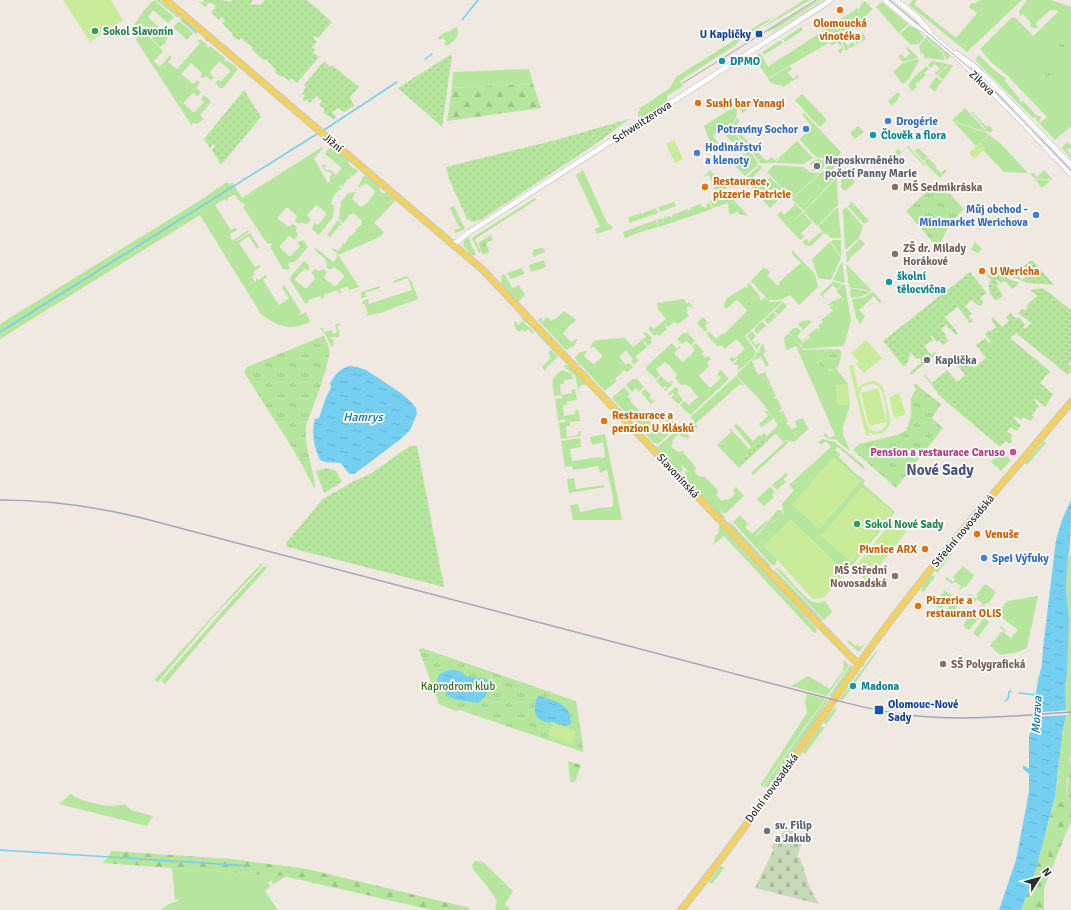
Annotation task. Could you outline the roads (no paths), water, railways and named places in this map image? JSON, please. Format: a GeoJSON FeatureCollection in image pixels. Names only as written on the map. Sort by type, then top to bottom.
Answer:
{"type":"FeatureCollection","features":[{"type":"Feature","properties":{"kind":"main road","name":"Jižní"},"geometry":{"type":"LineString","coordinates":[[166,0],[480,268],[499,287]]}},
{"type":"Feature","properties":{"kind":"main road","name":"Slavonínská"},"geometry":{"type":"LineString","coordinates":[[499,287],[808,614],[854,660],[860,664]]}},
{"type":"Feature","properties":{"kind":"main road","name":"Střední novosadská"},"geometry":{"type":"LineString","coordinates":[[860,664],[954,540],[1071,402]]}},
{"type":"Feature","properties":{"kind":"main road","name":"Dolní novosadská"},"geometry":{"type":"LineString","coordinates":[[681,910],[735,839],[860,664]]}},
{"type":"Feature","properties":{"kind":"street","name":"Schweitzerova"},"geometry":{"type":"LineString","coordinates":[[453,245],[468,233],[831,0]]}},
{"type":"Feature","properties":{"kind":"street","name":"Zikova"},"geometry":{"type":"LineString","coordinates":[[885,0],[957,57],[967,69],[1018,118],[1071,174]]}},
{"type":"Feature","properties":{"kind":"street","name":"Zikova"},"geometry":{"type":"LineString","coordinates":[[896,0],[918,17],[930,32],[973,65],[1023,114],[1071,165]]}},
{"type":"Feature","properties":{"kind":"water","name":"Hamrys"},"geometry":{"type":"Polygon","coordinates":[[[349,366],[366,370],[401,393],[416,408],[417,414],[410,430],[402,438],[354,474],[349,474],[341,463],[325,462],[320,460],[313,435],[315,419],[319,418],[326,397],[331,388],[330,383],[336,374],[349,366]]]}},
{"type":"Feature","properties":{"kind":"water","name":"Morava"},"geometry":{"type":"Polygon","coordinates":[[[1071,500],[1070,539],[1066,588],[1069,620],[1067,676],[1065,685],[1066,716],[1062,733],[1055,797],[1036,869],[1021,910],[999,910],[1016,860],[1029,792],[1029,774],[1023,769],[1023,765],[1029,769],[1029,736],[1034,721],[1035,700],[1042,665],[1056,540],[1062,520],[1071,500]]]}},
{"type":"Feature","properties":{"kind":"water"},"geometry":{"type":"Polygon","coordinates":[[[452,670],[459,671],[468,677],[482,678],[489,681],[488,691],[480,702],[477,703],[452,698],[440,686],[438,676],[444,672],[452,670]]]}},
{"type":"Feature","properties":{"kind":"water"},"geometry":{"type":"Polygon","coordinates":[[[540,696],[562,704],[569,712],[571,724],[565,726],[551,721],[550,723],[540,720],[537,717],[535,707],[537,697],[540,696]]]}},
{"type":"Feature","properties":{"kind":"waterway"},"geometry":{"type":"LineString","coordinates":[[462,20],[478,0]]}},
{"type":"Feature","properties":{"kind":"waterway"},"geometry":{"type":"LineString","coordinates":[[182,18],[195,30]]}},
{"type":"Feature","properties":{"kind":"waterway"},"geometry":{"type":"LineString","coordinates":[[425,59],[432,54]]}},
{"type":"Feature","properties":{"kind":"waterway"},"geometry":{"type":"LineString","coordinates":[[324,130],[397,82]]}},
{"type":"Feature","properties":{"kind":"waterway"},"geometry":{"type":"LineString","coordinates":[[0,332],[317,134]]}},
{"type":"Feature","properties":{"kind":"waterway"},"geometry":{"type":"LineString","coordinates":[[1005,701],[1008,699],[1009,692],[1011,691]]}},
{"type":"Feature","properties":{"kind":"waterway","name":"Morava"},"geometry":{"type":"LineString","coordinates":[[1019,693],[1037,695]]}},
{"type":"Feature","properties":{"kind":"waterway"},"geometry":{"type":"LineString","coordinates":[[0,850],[250,866]]}},
{"type":"Feature","properties":{"kind":"tram line"},"geometry":{"type":"LineString","coordinates":[[683,83],[816,0]]}},
{"type":"Feature","properties":{"kind":"tram line"},"geometry":{"type":"LineString","coordinates":[[889,0],[979,76],[1071,171]]}},
{"type":"Feature","properties":{"kind":"railway"},"geometry":{"type":"LineString","coordinates":[[0,500],[69,504],[138,517],[827,698],[882,711],[943,718],[1071,712]]}},
{"type":"Feature","properties":{"kind":"place","name":"Olomoucká vinotéka"},"geometry":{"type":"Point","coordinates":[840,10]}},
{"type":"Feature","properties":{"kind":"place","name":"Sokol Slavonín"},"geometry":{"type":"Point","coordinates":[95,31]}},
{"type":"Feature","properties":{"kind":"place","name":"U Kapličky"},"geometry":{"type":"Point","coordinates":[759,34]}},
{"type":"Feature","properties":{"kind":"place","name":"DPMO"},"geometry":{"type":"Point","coordinates":[722,61]}},
{"type":"Feature","properties":{"kind":"place","name":"Sushi bar Yanagi"},"geometry":{"type":"Point","coordinates":[698,103]}},
{"type":"Feature","properties":{"kind":"place","name":"Drogérie"},"geometry":{"type":"Point","coordinates":[888,121]}},
{"type":"Feature","properties":{"kind":"place","name":"Potraviny Sochor"},"geometry":{"type":"Point","coordinates":[806,129]}},
{"type":"Feature","properties":{"kind":"place","name":"Člověk a flora"},"geometry":{"type":"Point","coordinates":[873,135]}},
{"type":"Feature","properties":{"kind":"place","name":"Hodinářství a klenoty"},"geometry":{"type":"Point","coordinates":[697,153]}},
{"type":"Feature","properties":{"kind":"place","name":"Neposkvrněného početí Panny Marie"},"geometry":{"type":"Point","coordinates":[817,166]}},
{"type":"Feature","properties":{"kind":"place","name":"Restaurace, pizzerie Patricie"},"geometry":{"type":"Point","coordinates":[705,187]}},
{"type":"Feature","properties":{"kind":"place","name":"MŠ Sedmikráska"},"geometry":{"type":"Point","coordinates":[895,187]}},
{"type":"Feature","properties":{"kind":"place","name":"Můj obchod - Minimarket Werichova"},"geometry":{"type":"Point","coordinates":[1036,215]}},
{"type":"Feature","properties":{"kind":"place","name":"ZŠ dr. Milady Horákové"},"geometry":{"type":"Point","coordinates":[895,254]}},
{"type":"Feature","properties":{"kind":"place","name":"U Wericha"},"geometry":{"type":"Point","coordinates":[982,271]}},
{"type":"Feature","properties":{"kind":"place","name":"školní tělocvična"},"geometry":{"type":"Point","coordinates":[889,282]}},
{"type":"Feature","properties":{"kind":"place","name":"Kaplička"},"geometry":{"type":"Point","coordinates":[927,360]}},
{"type":"Feature","properties":{"kind":"place","name":"Restaurace a penzion U Klásků"},"geometry":{"type":"Point","coordinates":[604,421]}},
{"type":"Feature","properties":{"kind":"place","name":"Pension a restaurace Caruso"},"geometry":{"type":"Point","coordinates":[1013,452]}},
{"type":"Feature","properties":{"kind":"place","name":"Sokol Nové Sady"},"geometry":{"type":"Point","coordinates":[857,524]}},
{"type":"Feature","properties":{"kind":"place","name":"Venuše"},"geometry":{"type":"Point","coordinates":[977,534]}},
{"type":"Feature","properties":{"kind":"place","name":"Pivnice ARX"},"geometry":{"type":"Point","coordinates":[925,549]}},
{"type":"Feature","properties":{"kind":"place","name":"Spei Výfuky"},"geometry":{"type":"Point","coordinates":[984,558]}},
{"type":"Feature","properties":{"kind":"place","name":"MŠ Střední Novosadská"},"geometry":{"type":"Point","coordinates":[895,576]}},
{"type":"Feature","properties":{"kind":"place","name":"Pizzerie a restaurant OLIS"},"geometry":{"type":"Point","coordinates":[918,606]}},
{"type":"Feature","properties":{"kind":"place","name":"SŠ Polygrafická"},"geometry":{"type":"Point","coordinates":[943,664]}},
{"type":"Feature","properties":{"kind":"place","name":"Madona"},"geometry":{"type":"Point","coordinates":[853,686]}},
{"type":"Feature","properties":{"kind":"place","name":"Olomouc-Nové Sady"},"geometry":{"type":"Point","coordinates":[879,710]}},
{"type":"Feature","properties":{"kind":"place","name":"sv. Filip a Jakub"},"geometry":{"type":"Point","coordinates":[767,831]}},
{"type":"Feature","properties":{"kind":"district","name":"Nové Sady"},"geometry":{"type":"Point","coordinates":[940,470]}},
{"type":"Feature","properties":{"kind":"park label","name":"Kaprodrom klub"},"geometry":{"type":"Point","coordinates":[458,686]}}]}
